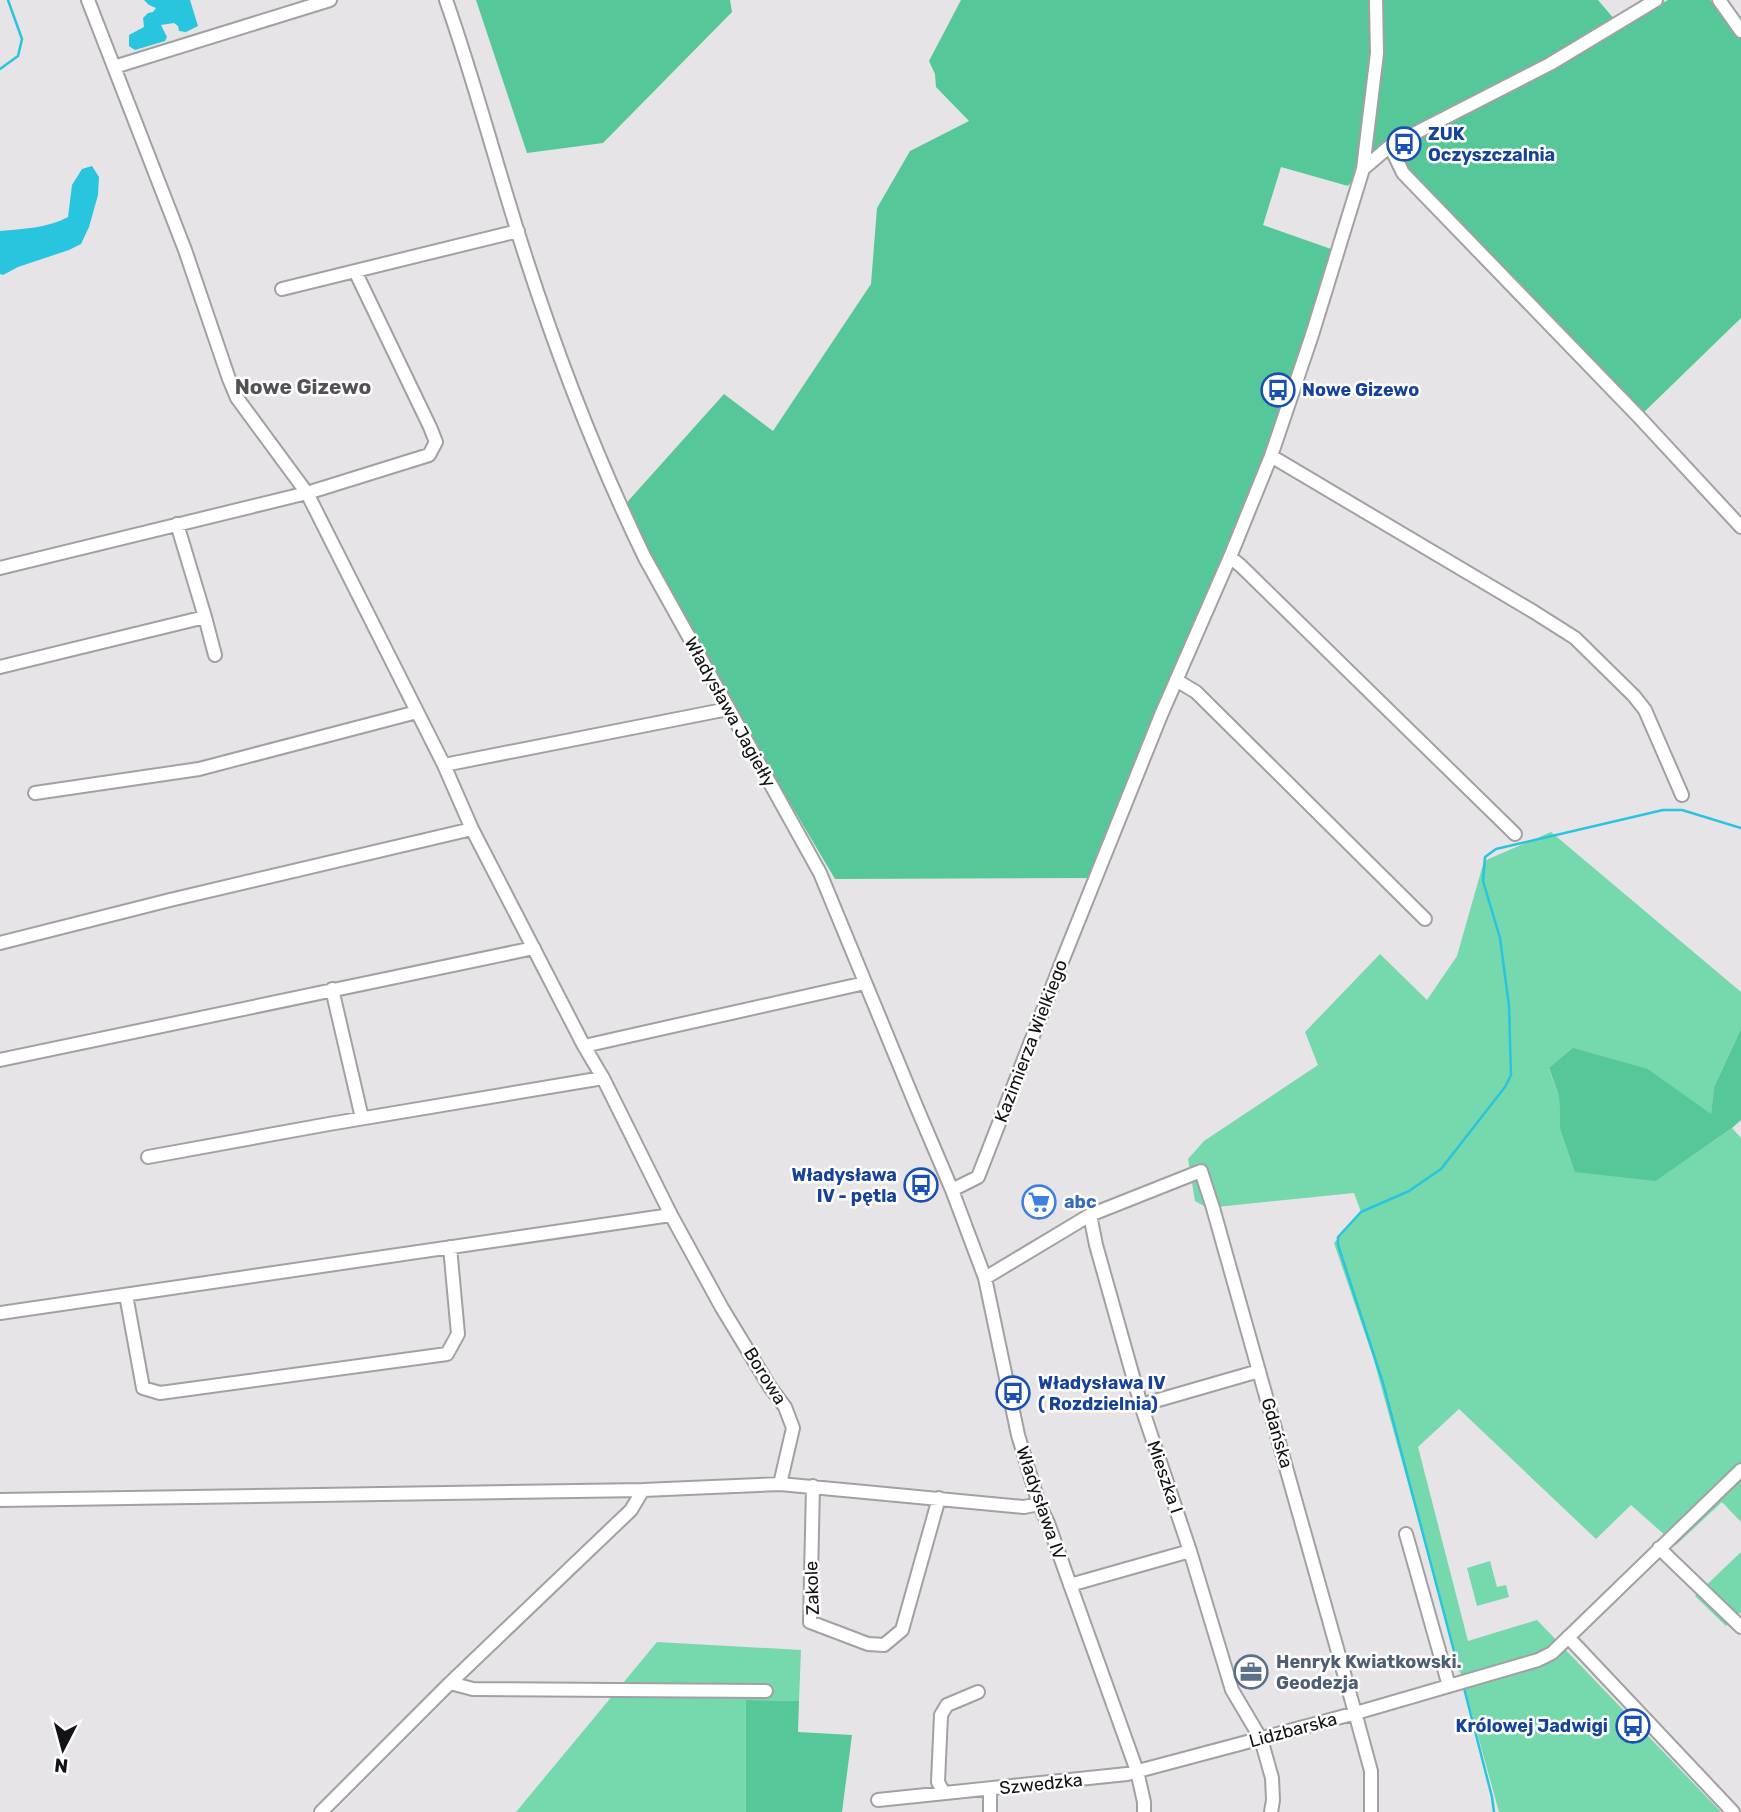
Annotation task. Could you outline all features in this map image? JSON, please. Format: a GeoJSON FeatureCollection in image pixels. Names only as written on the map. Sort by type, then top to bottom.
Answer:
{"type":"FeatureCollection","features":[{"type":"Feature","properties":{"kind":"street","name":"Borowa"},"geometry":{"type":"LineString","coordinates":[[88,0],[185,250],[237,398],[307,493],[444,765],[472,829],[671,1214],[722,1308],[785,1407],[793,1428],[780,1484]]}},
{"type":"Feature","properties":{"kind":"street"},"geometry":{"type":"LineString","coordinates":[[114,67],[330,0]]}},
{"type":"Feature","properties":{"kind":"street","name":"Władysława Jagiełły"},"geometry":{"type":"LineString","coordinates":[[446,0],[553,339],[621,509],[645,558],[820,873],[952,1190]]}},
{"type":"Feature","properties":{"kind":"street","name":"Kazimierza Wielkiego"},"geometry":{"type":"LineString","coordinates":[[952,1190],[978,1177],[1096,878],[1271,456],[1312,335],[1363,169],[1377,52],[1376,0]]}},
{"type":"Feature","properties":{"kind":"street"},"geometry":{"type":"LineString","coordinates":[[1363,169],[1390,146],[1550,64],[1656,0]]}},
{"type":"Feature","properties":{"kind":"street"},"geometry":{"type":"LineString","coordinates":[[1719,0],[1741,31]]}},
{"type":"Feature","properties":{"kind":"street"},"geometry":{"type":"LineString","coordinates":[[1390,146],[1404,173],[1741,527]]}},
{"type":"Feature","properties":{"kind":"street"},"geometry":{"type":"LineString","coordinates":[[282,289],[518,231]]}},
{"type":"Feature","properties":{"kind":"street"},"geometry":{"type":"LineString","coordinates":[[0,568],[307,493],[429,455],[436,442],[355,271]]}},
{"type":"Feature","properties":{"kind":"street"},"geometry":{"type":"LineString","coordinates":[[1271,456],[1575,638],[1645,710],[1682,795]]}},
{"type":"Feature","properties":{"kind":"street"},"geometry":{"type":"LineString","coordinates":[[177,524],[215,655]]}},
{"type":"Feature","properties":{"kind":"street"},"geometry":{"type":"LineString","coordinates":[[1230,558],[1514,834]]}},
{"type":"Feature","properties":{"kind":"street"},"geometry":{"type":"LineString","coordinates":[[0,667],[205,617]]}},
{"type":"Feature","properties":{"kind":"street"},"geometry":{"type":"LineString","coordinates":[[1177,680],[1196,692],[1424,919]]}},
{"type":"Feature","properties":{"kind":"street"},"geometry":{"type":"LineString","coordinates":[[444,765],[728,709]]}},
{"type":"Feature","properties":{"kind":"street"},"geometry":{"type":"LineString","coordinates":[[35,793],[199,769],[417,712]]}},
{"type":"Feature","properties":{"kind":"street"},"geometry":{"type":"LineString","coordinates":[[0,943],[472,829]]}},
{"type":"Feature","properties":{"kind":"street"},"geometry":{"type":"LineString","coordinates":[[0,1060],[534,948]]}},
{"type":"Feature","properties":{"kind":"street"},"geometry":{"type":"LineString","coordinates":[[584,1046],[865,983]]}},
{"type":"Feature","properties":{"kind":"street"},"geometry":{"type":"LineString","coordinates":[[332,989],[362,1118]]}},
{"type":"Feature","properties":{"kind":"street"},"geometry":{"type":"LineString","coordinates":[[148,1157],[603,1078]]}},
{"type":"Feature","properties":{"kind":"street","name":"Gdańska"},"geometry":{"type":"LineString","coordinates":[[1090,1215],[1201,1171],[1356,1713],[1371,1771],[1371,1812]]}},
{"type":"Feature","properties":{"kind":"street","name":"Władysława IV"},"geometry":{"type":"LineString","coordinates":[[952,1190],[985,1278],[1018,1435],[1039,1504],[1137,1771],[1142,1787],[1144,1812]]}},
{"type":"Feature","properties":{"kind":"street"},"geometry":{"type":"LineString","coordinates":[[0,1313],[671,1214]]}},
{"type":"Feature","properties":{"kind":"street"},"geometry":{"type":"LineString","coordinates":[[985,1278],[1090,1215]]}},
{"type":"Feature","properties":{"kind":"street","name":"Mieszka I"},"geometry":{"type":"LineString","coordinates":[[1090,1215],[1141,1405],[1232,1690],[1261,1739],[1272,1778],[1271,1812]]}},
{"type":"Feature","properties":{"kind":"street"},"geometry":{"type":"LineString","coordinates":[[126,1294],[143,1388],[160,1394],[447,1354],[458,1334],[450,1247]]}},
{"type":"Feature","properties":{"kind":"street"},"geometry":{"type":"LineString","coordinates":[[1141,1405],[1259,1371]]}},
{"type":"Feature","properties":{"kind":"street","name":"Lidzbarska"},"geometry":{"type":"LineString","coordinates":[[1137,1771],[1356,1713],[1538,1660],[1552,1653],[1741,1470]]}},
{"type":"Feature","properties":{"kind":"street"},"geometry":{"type":"LineString","coordinates":[[0,1500],[643,1490],[780,1484],[1024,1507],[1039,1504]]}},
{"type":"Feature","properties":{"kind":"street","name":"Zakole"},"geometry":{"type":"LineString","coordinates":[[813,1486],[810,1622],[868,1644],[884,1645],[902,1630],[939,1498]]}},
{"type":"Feature","properties":{"kind":"street"},"geometry":{"type":"LineString","coordinates":[[323,1810],[450,1683],[631,1510],[643,1490]]}},
{"type":"Feature","properties":{"kind":"street"},"geometry":{"type":"LineString","coordinates":[[1406,1534],[1449,1686]]}},
{"type":"Feature","properties":{"kind":"street"},"geometry":{"type":"LineString","coordinates":[[1660,1548],[1741,1627]]}},
{"type":"Feature","properties":{"kind":"street"},"geometry":{"type":"LineString","coordinates":[[1070,1585],[1190,1552]]}},
{"type":"Feature","properties":{"kind":"street"},"geometry":{"type":"LineString","coordinates":[[1568,1637],[1733,1812]]}},
{"type":"Feature","properties":{"kind":"street"},"geometry":{"type":"LineString","coordinates":[[450,1683],[473,1689],[766,1691]]}},
{"type":"Feature","properties":{"kind":"street"},"geometry":{"type":"LineString","coordinates":[[944,1793],[939,1782],[941,1715],[947,1705],[978,1692]]}},
{"type":"Feature","properties":{"kind":"street","name":"Szwedzka"},"geometry":{"type":"LineString","coordinates":[[878,1800],[1137,1771]]}},
{"type":"Feature","properties":{"kind":"street"},"geometry":{"type":"LineString","coordinates":[[989,1812],[990,1789]]}},
{"type":"Feature","properties":{"kind":"street"},"geometry":{"type":"LineString","coordinates":[[323,1810],[338,1812]]}},
{"type":"Feature","properties":{"kind":"green space"},"geometry":{"type":"Polygon","coordinates":[[[476,0],[730,0],[732,12],[603,143],[527,153],[476,0]]]}},
{"type":"Feature","properties":{"kind":"green space"},"geometry":{"type":"Polygon","coordinates":[[[961,0],[1598,0],[1621,27],[1668,0],[1710,0],[1741,38],[1741,318],[1639,417],[1388,151],[1367,159],[1348,186],[1281,167],[1263,225],[1331,249],[1271,456],[1096,878],[835,879],[645,558],[621,509],[724,394],[773,431],[871,284],[877,208],[910,151],[969,121],[936,87],[935,74],[929,61],[961,0]]]}},
{"type":"Feature","properties":{"kind":"green space"},"geometry":{"type":"Polygon","coordinates":[[[1551,832],[1741,992],[1741,1029],[1714,1087],[1711,1115],[1648,1069],[1549,1069],[1559,1096],[1560,1128],[1656,1181],[1732,1128],[1741,1138],[1741,1522],[1722,1502],[1676,1545],[1631,1505],[1596,1539],[1459,1409],[1418,1447],[1468,1641],[1537,1620],[1721,1812],[1499,1812],[1373,1357],[1334,1243],[1361,1212],[1354,1193],[1207,1208],[1195,1201],[1188,1159],[1204,1141],[1318,1065],[1305,1032],[1380,954],[1427,1000],[1457,956],[1484,861],[1551,832]]]}},
{"type":"Feature","properties":{"kind":"green space"},"geometry":{"type":"Polygon","coordinates":[[[1741,1029],[1741,1120],[1732,1128],[1656,1181],[1575,1172],[1560,1128],[1559,1096],[1549,1068],[1573,1048],[1648,1069],[1711,1114],[1714,1087],[1741,1029]]]}},
{"type":"Feature","properties":{"kind":"green space"},"geometry":{"type":"Polygon","coordinates":[[[1741,1552],[1741,1612],[1726,1626],[1695,1596],[1741,1552]]]}},
{"type":"Feature","properties":{"kind":"green space"},"geometry":{"type":"Polygon","coordinates":[[[1490,1561],[1497,1587],[1506,1585],[1509,1597],[1477,1606],[1467,1568],[1490,1561]]]}},
{"type":"Feature","properties":{"kind":"green space"},"geometry":{"type":"Polygon","coordinates":[[[657,1642],[801,1650],[799,1701],[746,1700],[746,1812],[516,1812],[657,1642]]]}},
{"type":"Feature","properties":{"kind":"green space"},"geometry":{"type":"Polygon","coordinates":[[[746,1700],[799,1701],[798,1732],[852,1735],[842,1812],[746,1812],[746,1700]]]}},
{"type":"Feature","properties":{"kind":"water"},"geometry":{"type":"Polygon","coordinates":[[[144,0],[190,0],[198,26],[186,32],[179,31],[174,23],[161,25],[167,37],[165,41],[135,50],[129,46],[129,35],[144,27],[143,18],[156,8],[144,0]]]}},
{"type":"Feature","properties":{"kind":"water"},"geometry":{"type":"Polygon","coordinates":[[[92,166],[99,177],[98,195],[81,244],[0,274],[0,231],[43,226],[68,217],[72,185],[82,169],[92,166]]]}},
{"type":"Feature","properties":{"kind":"waterway"},"geometry":{"type":"LineString","coordinates":[[0,69],[18,56],[22,39],[8,0]]}},
{"type":"Feature","properties":{"kind":"waterway"},"geometry":{"type":"LineString","coordinates":[[1459,1670],[1383,1383],[1338,1245],[1338,1237],[1361,1212],[1409,1191],[1441,1169],[1505,1087],[1511,1075],[1509,1006],[1500,938],[1483,881],[1485,857],[1496,849],[1663,810],[1682,810],[1741,828]]}},
{"type":"Feature","properties":{"kind":"waterway"},"geometry":{"type":"LineString","coordinates":[[1464,1688],[1494,1812]]}},
{"type":"Feature","properties":{"kind":"place","name":"ZUK Oczyszczalnia"},"geometry":{"type":"Point","coordinates":[1404,144]}},
{"type":"Feature","properties":{"kind":"place","name":"Nowe Gizewo"},"geometry":{"type":"Point","coordinates":[1278,390]}},
{"type":"Feature","properties":{"kind":"place","name":"Władysława IV - pętla"},"geometry":{"type":"Point","coordinates":[921,1185]}},
{"type":"Feature","properties":{"kind":"place","name":"abc"},"geometry":{"type":"Point","coordinates":[1039,1202]}},
{"type":"Feature","properties":{"kind":"place","name":"Władysława IV ( Rozdzielnia)"},"geometry":{"type":"Point","coordinates":[1013,1393]}},
{"type":"Feature","properties":{"kind":"place","name":"Henryk Kwiatkowski. Geodezja"},"geometry":{"type":"Point","coordinates":[1251,1672]}},
{"type":"Feature","properties":{"kind":"place","name":"Królowej Jadwigi"},"geometry":{"type":"Point","coordinates":[1633,1726]}},
{"type":"Feature","properties":{"kind":"district","name":"Nowe Gizewo"},"geometry":{"type":"Point","coordinates":[303,386]}}]}
